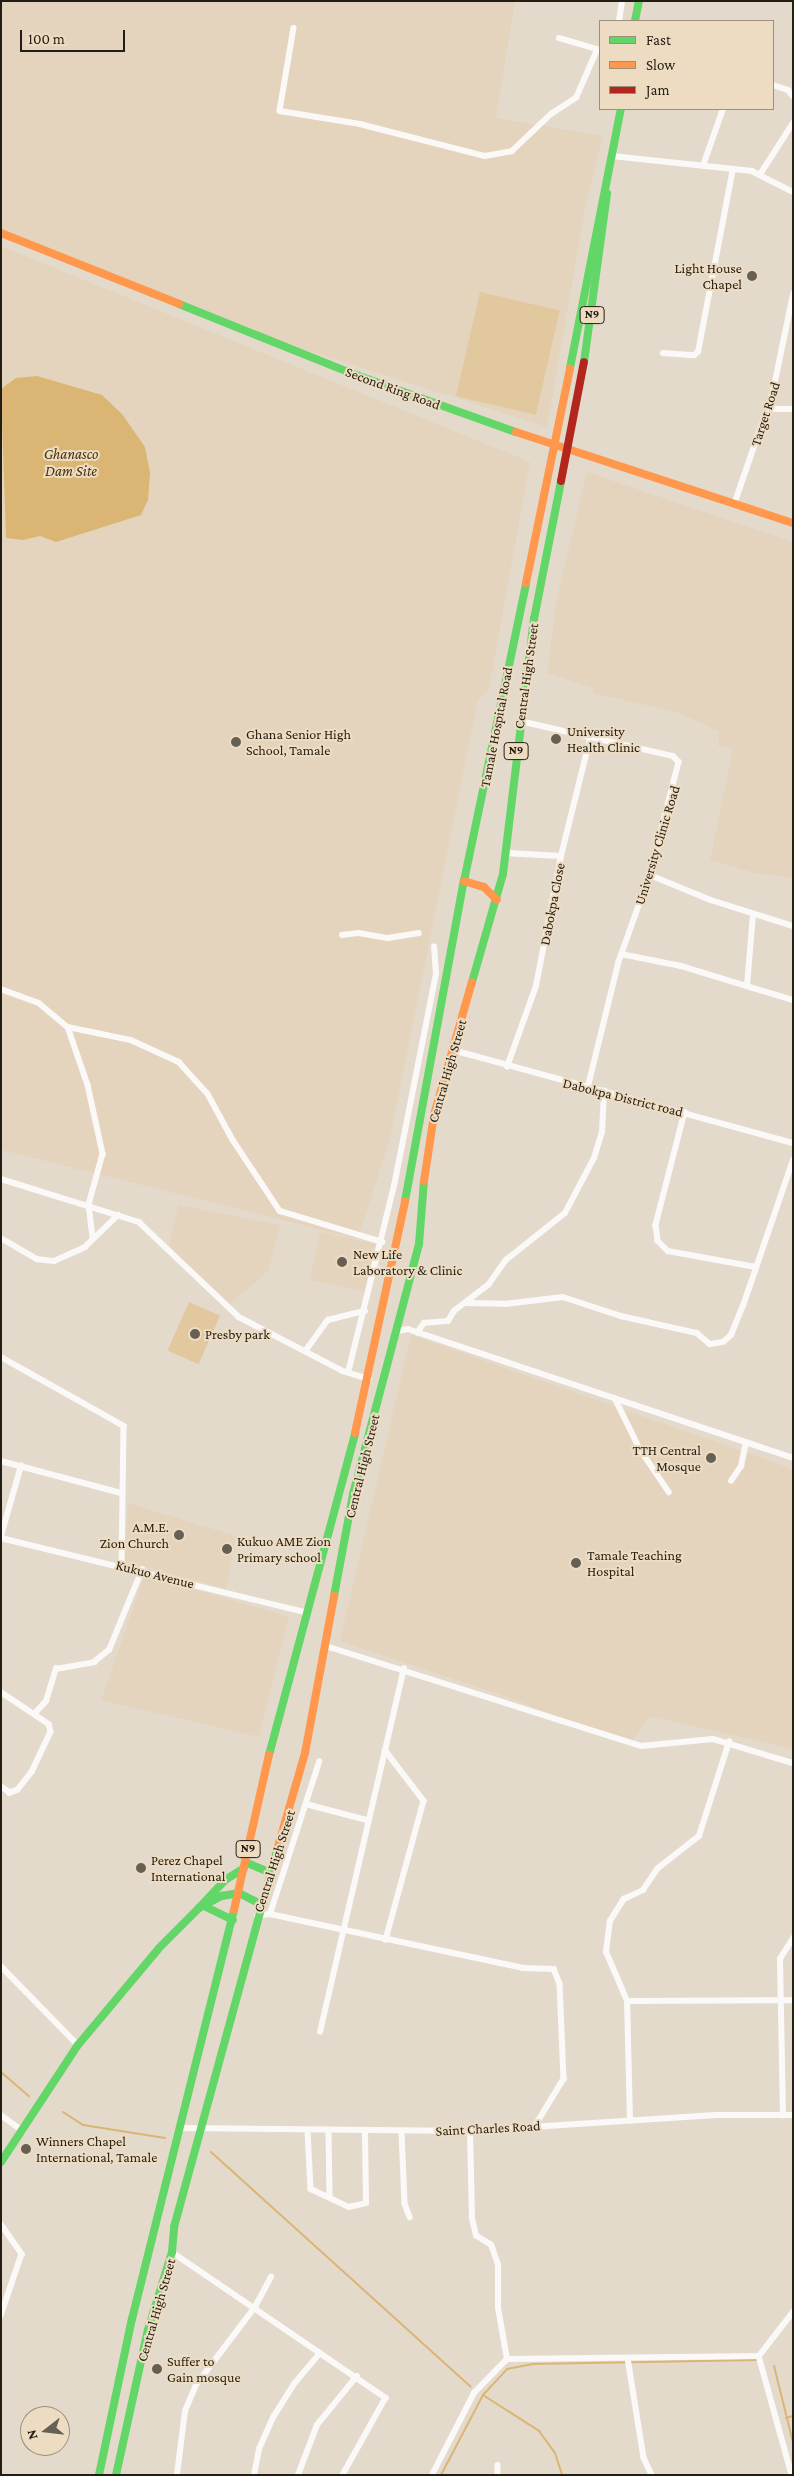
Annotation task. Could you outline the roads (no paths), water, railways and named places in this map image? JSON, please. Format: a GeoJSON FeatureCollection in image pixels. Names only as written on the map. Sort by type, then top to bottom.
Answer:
{"type":"FeatureCollection","features":[{"type":"Feature","properties":{"kind":"main road"},"geometry":{"type":"LineString","coordinates":[[635,20],[639,1]]}},
{"type":"Feature","properties":{"kind":"main road","name":"N9"},"geometry":{"type":"LineString","coordinates":[[555,446],[621,110]]}},
{"type":"Feature","properties":{"kind":"main road","name":"N9"},"geometry":{"type":"LineString","coordinates":[[568,449],[595,298],[608,179]]}},
{"type":"Feature","properties":{"kind":"main road","name":"Second Ring Road"},"geometry":{"type":"LineString","coordinates":[[1,233],[273,344],[555,446],[735,502],[793,523]]}},
{"type":"Feature","properties":{"kind":"main road","name":"Tamale Hospital Road"},"geometry":{"type":"LineString","coordinates":[[452,951],[464,881],[555,446]]}},
{"type":"Feature","properties":{"kind":"main road","name":"Central High Street"},"geometry":{"type":"LineString","coordinates":[[116,2475],[148,2330],[172,2252],[174,2227],[258,1903],[268,1872],[280,1847],[305,1754],[353,1494],[398,1331],[420,1235],[426,1150],[497,900],[506,853],[520,720],[534,619],[568,449]]}},
{"type":"Feature","properties":{"kind":"main road"},"geometry":{"type":"LineString","coordinates":[[464,881],[484,887],[497,900]]}},
{"type":"Feature","properties":{"kind":"main road","name":"Central High Street"},"geometry":{"type":"LineString","coordinates":[[99,2475],[132,2319],[182,2128],[233,1920],[272,1743],[308,1614],[369,1379],[402,1223],[417,1121],[452,951]]}},
{"type":"Feature","properties":{"kind":"main road"},"geometry":{"type":"LineString","coordinates":[[402,1223],[420,1235]]}},
{"type":"Feature","properties":{"kind":"main road"},"geometry":{"type":"LineString","coordinates":[[1,2162],[78,2045],[118,1993],[202,1907],[225,1880],[245,1865],[268,1872]]}},
{"type":"Feature","properties":{"kind":"main road"},"geometry":{"type":"LineString","coordinates":[[202,1907],[222,1896],[239,1893],[258,1903]]}},
{"type":"Feature","properties":{"kind":"main road"},"geometry":{"type":"LineString","coordinates":[[202,1907],[233,1920]]}},
{"type":"Feature","properties":{"kind":"street"},"geometry":{"type":"LineString","coordinates":[[619,20],[622,1]]}},
{"type":"Feature","properties":{"kind":"street"},"geometry":{"type":"LineString","coordinates":[[294,28],[280,111],[360,124],[485,156],[512,151],[551,114],[576,98],[598,50],[559,38]]}},
{"type":"Feature","properties":{"kind":"street"},"geometry":{"type":"LineString","coordinates":[[774,85],[788,90],[793,96]]}},
{"type":"Feature","properties":{"kind":"street"},"geometry":{"type":"LineString","coordinates":[[703,166],[723,110]]}},
{"type":"Feature","properties":{"kind":"street"},"geometry":{"type":"LineString","coordinates":[[761,173],[793,123]]}},
{"type":"Feature","properties":{"kind":"street"},"geometry":{"type":"LineString","coordinates":[[612,156],[761,173],[793,192]]}},
{"type":"Feature","properties":{"kind":"street"},"geometry":{"type":"LineString","coordinates":[[663,353],[694,355],[698,352],[733,169]]}},
{"type":"Feature","properties":{"kind":"street","name":"Target Road"},"geometry":{"type":"LineString","coordinates":[[735,502],[767,409],[784,348],[793,294]]}},
{"type":"Feature","properties":{"kind":"street"},"geometry":{"type":"LineString","coordinates":[[767,409],[793,409]]}},
{"type":"Feature","properties":{"kind":"street","name":"University Clinic Road"},"geometry":{"type":"LineString","coordinates":[[520,720],[590,739],[673,756],[679,762],[650,875],[622,954],[588,1088]]}},
{"type":"Feature","properties":{"kind":"street","name":"Dabokpa Close"},"geometry":{"type":"LineString","coordinates":[[507,1067],[536,986],[561,856],[590,739]]}},
{"type":"Feature","properties":{"kind":"street"},"geometry":{"type":"LineString","coordinates":[[506,853],[561,856]]}},
{"type":"Feature","properties":{"kind":"street"},"geometry":{"type":"LineString","coordinates":[[650,875],[753,914],[793,926]]}},
{"type":"Feature","properties":{"kind":"street"},"geometry":{"type":"LineString","coordinates":[[748,986],[753,914]]}},
{"type":"Feature","properties":{"kind":"street"},"geometry":{"type":"LineString","coordinates":[[342,936],[359,933],[381,938],[419,933]]}},
{"type":"Feature","properties":{"kind":"street"},"geometry":{"type":"LineString","coordinates":[[348,1373],[382,1242],[436,974],[434,947]]}},
{"type":"Feature","properties":{"kind":"street"},"geometry":{"type":"LineString","coordinates":[[622,954],[681,966],[793,1000]]}},
{"type":"Feature","properties":{"kind":"street"},"geometry":{"type":"LineString","coordinates":[[1,989],[39,1003],[68,1027],[131,1040],[179,1062],[208,1094],[237,1147],[280,1211],[382,1242]]}},
{"type":"Feature","properties":{"kind":"street"},"geometry":{"type":"LineString","coordinates":[[68,1027],[88,1084],[103,1154],[89,1205],[93,1238]]}},
{"type":"Feature","properties":{"kind":"street","name":"Dabokpa District road"},"geometry":{"type":"LineString","coordinates":[[453,1050],[507,1067],[686,1112],[793,1143]]}},
{"type":"Feature","properties":{"kind":"street"},"geometry":{"type":"LineString","coordinates":[[417,1332],[424,1323],[448,1321],[488,1284],[506,1260],[556,1222],[577,1196],[602,1132],[604,1091]]}},
{"type":"Feature","properties":{"kind":"street"},"geometry":{"type":"LineString","coordinates":[[686,1112],[656,1225],[658,1241],[668,1251],[756,1267]]}},
{"type":"Feature","properties":{"kind":"street"},"geometry":{"type":"LineString","coordinates":[[466,1303],[505,1304],[563,1297],[621,1316],[697,1333],[710,1344],[716,1344],[731,1335],[793,1160]]}},
{"type":"Feature","properties":{"kind":"street"},"geometry":{"type":"LineString","coordinates":[[1,1179],[139,1222],[239,1317],[348,1373],[369,1379]]}},
{"type":"Feature","properties":{"kind":"street"},"geometry":{"type":"LineString","coordinates":[[1,1238],[36,1259],[54,1261],[77,1252],[118,1215]]}},
{"type":"Feature","properties":{"kind":"street"},"geometry":{"type":"LineString","coordinates":[[376,1269],[392,1273]]}},
{"type":"Feature","properties":{"kind":"street"},"geometry":{"type":"LineString","coordinates":[[306,1350],[328,1320],[364,1311]]}},
{"type":"Feature","properties":{"kind":"street"},"geometry":{"type":"LineString","coordinates":[[398,1331],[417,1332],[793,1458]]}},
{"type":"Feature","properties":{"kind":"street"},"geometry":{"type":"LineString","coordinates":[[1,1358],[121,1421],[125,1430],[121,1492],[122,1566]]}},
{"type":"Feature","properties":{"kind":"street"},"geometry":{"type":"LineString","coordinates":[[615,1398],[640,1449],[670,1492]]}},
{"type":"Feature","properties":{"kind":"street"},"geometry":{"type":"LineString","coordinates":[[731,1482],[741,1466],[746,1443]]}},
{"type":"Feature","properties":{"kind":"street"},"geometry":{"type":"LineString","coordinates":[[1,1461],[121,1492]]}},
{"type":"Feature","properties":{"kind":"street"},"geometry":{"type":"LineString","coordinates":[[1,1537],[21,1466]]}},
{"type":"Feature","properties":{"kind":"street","name":"Kukuo Avenue"},"geometry":{"type":"LineString","coordinates":[[1,1537],[142,1570],[308,1614]]}},
{"type":"Feature","properties":{"kind":"street"},"geometry":{"type":"LineString","coordinates":[[34,1714],[46,1701],[56,1669],[94,1662],[109,1650],[142,1570]]}},
{"type":"Feature","properties":{"kind":"street"},"geometry":{"type":"LineString","coordinates":[[326,1646],[404,1669],[641,1746],[713,1739],[729,1742],[793,1763]]}},
{"type":"Feature","properties":{"kind":"street"},"geometry":{"type":"LineString","coordinates":[[320,2032],[341,1931],[404,1669]]}},
{"type":"Feature","properties":{"kind":"street"},"geometry":{"type":"LineString","coordinates":[[1,1692],[51,1728],[41,1756],[18,1790],[10,1793],[1,1787]]}},
{"type":"Feature","properties":{"kind":"street"},"geometry":{"type":"LineString","coordinates":[[630,2121],[628,2001],[606,1952],[610,1921],[624,1899],[643,1890],[657,1869],[698,1836],[729,1742]]}},
{"type":"Feature","properties":{"kind":"street"},"geometry":{"type":"LineString","coordinates":[[385,1750],[424,1801],[386,1940]]}},
{"type":"Feature","properties":{"kind":"street"},"geometry":{"type":"LineString","coordinates":[[270,1914],[319,1762]]}},
{"type":"Feature","properties":{"kind":"street"},"geometry":{"type":"LineString","coordinates":[[306,1804],[367,1820]]}},
{"type":"Feature","properties":{"kind":"street"},"geometry":{"type":"LineString","coordinates":[[255,1917],[270,1914],[341,1931],[523,1968],[549,1967],[558,1973],[564,2079],[536,2125]]}},
{"type":"Feature","properties":{"kind":"street"},"geometry":{"type":"LineString","coordinates":[[783,2116],[780,1959],[793,1938]]}},
{"type":"Feature","properties":{"kind":"street"},"geometry":{"type":"LineString","coordinates":[[1,1966],[78,2045]]}},
{"type":"Feature","properties":{"kind":"street"},"geometry":{"type":"LineString","coordinates":[[628,2001],[793,2000]]}},
{"type":"Feature","properties":{"kind":"street"},"geometry":{"type":"LineString","coordinates":[[1,2115],[23,2131]]}},
{"type":"Feature","properties":{"kind":"street","name":"Saint Charles Road"},"geometry":{"type":"LineString","coordinates":[[182,2128],[199,2130],[329,2132],[470,2131],[536,2125],[719,2115],[793,2115]]}},
{"type":"Feature","properties":{"kind":"street"},"geometry":{"type":"LineString","coordinates":[[308,2131],[311,2189],[347,2207],[366,2202],[365,2132]]}},
{"type":"Feature","properties":{"kind":"street"},"geometry":{"type":"LineString","coordinates":[[470,2131],[474,2232],[494,2249],[498,2265],[498,2308],[507,2359]]}},
{"type":"Feature","properties":{"kind":"street"},"geometry":{"type":"LineString","coordinates":[[329,2132],[330,2197]]}},
{"type":"Feature","properties":{"kind":"street"},"geometry":{"type":"LineString","coordinates":[[402,2132],[405,2204],[410,2217]]}},
{"type":"Feature","properties":{"kind":"street"},"geometry":{"type":"LineString","coordinates":[[1,2224],[22,2254],[1,2316]]}},
{"type":"Feature","properties":{"kind":"street"},"geometry":{"type":"LineString","coordinates":[[172,2252],[357,2376],[387,2400],[343,2475]]}},
{"type":"Feature","properties":{"kind":"street"},"geometry":{"type":"LineString","coordinates":[[177,2475],[188,2401],[196,2385],[255,2307],[271,2277]]}},
{"type":"Feature","properties":{"kind":"street"},"geometry":{"type":"LineString","coordinates":[[759,2356],[793,2312]]}},
{"type":"Feature","properties":{"kind":"street"},"geometry":{"type":"LineString","coordinates":[[254,2475],[259,2448],[274,2416],[294,2384],[320,2353]]}},
{"type":"Feature","properties":{"kind":"street"},"geometry":{"type":"LineString","coordinates":[[432,2475],[474,2393],[507,2359],[759,2356]]}},
{"type":"Feature","properties":{"kind":"street"},"geometry":{"type":"LineString","coordinates":[[759,2356],[792,2475]]}},
{"type":"Feature","properties":{"kind":"street"},"geometry":{"type":"LineString","coordinates":[[628,2358],[644,2458],[652,2475]]}},
{"type":"Feature","properties":{"kind":"street"},"geometry":{"type":"LineString","coordinates":[[298,2475],[317,2425],[357,2376]]}},
{"type":"Feature","properties":{"kind":"street"},"geometry":{"type":"LineString","coordinates":[[498,2465],[498,2475]]}},
{"type":"Feature","properties":{"kind":"water","name":"Ghanasco Dam Site"},"geometry":{"type":"Polygon","coordinates":[[[37,376],[102,395],[122,414],[145,447],[150,473],[148,500],[141,515],[56,542],[40,536],[23,540],[6,538],[1,389],[16,378],[37,376]]]}},
{"type":"Feature","properties":{"kind":"waterway"},"geometry":{"type":"LineString","coordinates":[[1,2072],[29,2096]]}},
{"type":"Feature","properties":{"kind":"waterway"},"geometry":{"type":"LineString","coordinates":[[63,2112],[83,2125],[165,2138]]}},
{"type":"Feature","properties":{"kind":"waterway"},"geometry":{"type":"LineString","coordinates":[[211,2152],[471,2387]]}},
{"type":"Feature","properties":{"kind":"waterway"},"geometry":{"type":"LineString","coordinates":[[441,2475],[483,2395],[507,2369],[532,2364],[758,2360]]}},
{"type":"Feature","properties":{"kind":"waterway"},"geometry":{"type":"LineString","coordinates":[[774,2366],[793,2442]]}},
{"type":"Feature","properties":{"kind":"waterway"},"geometry":{"type":"LineString","coordinates":[[483,2395],[539,2431],[555,2453],[562,2475]]}},
{"type":"Feature","properties":{"kind":"waterway"},"geometry":{"type":"LineString","coordinates":[[786,2418],[793,2416]]}},
{"type":"Feature","properties":{"kind":"place","name":"Light House Chapel"},"geometry":{"type":"Point","coordinates":[752,276]}},
{"type":"Feature","properties":{"kind":"place","name":"University Health Clinic"},"geometry":{"type":"Point","coordinates":[556,739]}},
{"type":"Feature","properties":{"kind":"place","name":"Ghana Senior High School, Tamale"},"geometry":{"type":"Point","coordinates":[236,742]}},
{"type":"Feature","properties":{"kind":"place","name":"New Life Laboratory & Clinic"},"geometry":{"type":"Point","coordinates":[342,1262]}},
{"type":"Feature","properties":{"kind":"place","name":"Presby park"},"geometry":{"type":"Point","coordinates":[195,1334]}},
{"type":"Feature","properties":{"kind":"place","name":"TTH Central Mosque"},"geometry":{"type":"Point","coordinates":[711,1458]}},
{"type":"Feature","properties":{"kind":"place","name":"A.M.E. Zion Church"},"geometry":{"type":"Point","coordinates":[179,1535]}},
{"type":"Feature","properties":{"kind":"place","name":"Kukuo AME Zion Primary school"},"geometry":{"type":"Point","coordinates":[227,1549]}},
{"type":"Feature","properties":{"kind":"place","name":"Tamale Teaching Hospital"},"geometry":{"type":"Point","coordinates":[576,1563]}},
{"type":"Feature","properties":{"kind":"place","name":"Perez Chapel International"},"geometry":{"type":"Point","coordinates":[141,1868]}},
{"type":"Feature","properties":{"kind":"place","name":"Winners Chapel International, Tamale"},"geometry":{"type":"Point","coordinates":[26,2149]}},
{"type":"Feature","properties":{"kind":"place","name":"Suffer to Gain mosque"},"geometry":{"type":"Point","coordinates":[157,2369]}}]}
